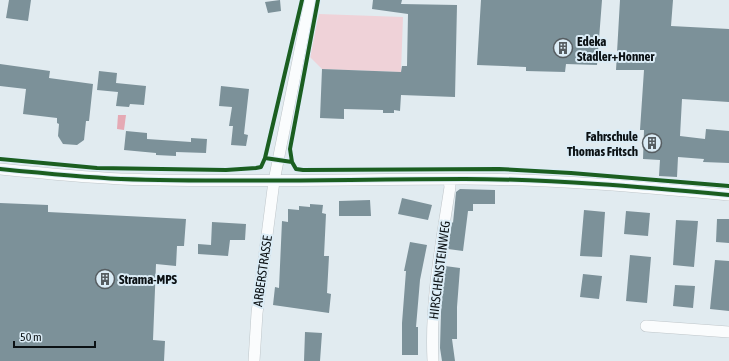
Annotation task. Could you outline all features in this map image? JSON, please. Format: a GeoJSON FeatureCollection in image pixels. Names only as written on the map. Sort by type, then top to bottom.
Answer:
{"type":"FeatureCollection","features":[{"type":"Feature","properties":{"kind":"street","name":"ARBERSTRASSE"},"geometry":{"type":"LineString","coordinates":[[254,361],[257,313],[274,182],[310,0]]}},
{"type":"Feature","properties":{"kind":"street"},"geometry":{"type":"LineString","coordinates":[[0,169],[110,178],[274,182],[508,180],[571,183],[729,195]]}},
{"type":"Feature","properties":{"kind":"street","name":"HIRSCHENSTEINWEG"},"geometry":{"type":"LineString","coordinates":[[433,361],[432,346],[434,299],[450,187],[449,180]]}},
{"type":"Feature","properties":{"kind":"street"},"geometry":{"type":"LineString","coordinates":[[646,326],[729,332]]}},
{"type":"Feature","properties":{"kind":"shaded area"},"geometry":{"type":"Polygon","coordinates":[[[319,14],[403,17],[401,72],[322,69],[309,56],[319,14]]]}},
{"type":"Feature","properties":{"kind":"shaded area"},"geometry":{"type":"Polygon","coordinates":[[[118,115],[126,115],[124,130],[117,129],[118,115]]]}},
{"type":"Feature","properties":{"kind":"building"},"geometry":{"type":"Polygon","coordinates":[[[9,0],[31,0],[28,21],[6,18],[9,0]]]}},
{"type":"Feature","properties":{"kind":"building"},"geometry":{"type":"Polygon","coordinates":[[[280,0],[281,11],[268,13],[265,2],[280,0]]]}},
{"type":"Feature","properties":{"kind":"building"},"geometry":{"type":"Polygon","coordinates":[[[373,0],[402,0],[401,4],[457,5],[455,97],[401,95],[400,111],[394,110],[394,113],[383,113],[383,110],[344,109],[344,119],[320,118],[322,69],[401,72],[402,66],[407,66],[408,14],[372,9],[373,0]]]}},
{"type":"Feature","properties":{"kind":"building","name":"Edeka Stadler+Honner"},"geometry":{"type":"Polygon","coordinates":[[[481,0],[602,0],[597,65],[566,64],[565,72],[526,71],[526,67],[477,65],[481,0]]]}},
{"type":"Feature","properties":{"kind":"building"},"geometry":{"type":"Polygon","coordinates":[[[620,0],[673,0],[671,26],[729,29],[729,102],[682,99],[680,136],[705,139],[706,129],[729,131],[729,163],[703,162],[704,159],[678,157],[677,177],[659,176],[660,160],[643,159],[644,130],[640,130],[644,70],[616,70],[620,0]]]}},
{"type":"Feature","properties":{"kind":"building"},"geometry":{"type":"Polygon","coordinates":[[[0,64],[50,71],[49,78],[93,84],[89,121],[86,121],[84,140],[77,145],[63,144],[58,136],[59,124],[57,123],[57,118],[23,114],[26,89],[0,86],[0,64]]]}},
{"type":"Feature","properties":{"kind":"building"},"geometry":{"type":"Polygon","coordinates":[[[99,71],[117,73],[116,83],[146,86],[144,105],[130,104],[129,107],[116,106],[118,92],[97,90],[99,71]]]}},
{"type":"Feature","properties":{"kind":"building"},"geometry":{"type":"Polygon","coordinates":[[[221,86],[249,89],[244,134],[248,135],[246,146],[231,145],[233,126],[229,126],[232,107],[219,106],[221,86]]]}},
{"type":"Feature","properties":{"kind":"building"},"geometry":{"type":"Polygon","coordinates":[[[126,131],[147,133],[147,139],[191,142],[191,138],[207,139],[206,153],[176,152],[176,156],[156,155],[156,153],[124,150],[126,131]]]}},
{"type":"Feature","properties":{"kind":"building"},"geometry":{"type":"Polygon","coordinates":[[[460,189],[495,190],[495,204],[473,204],[473,211],[468,211],[463,251],[448,249],[452,222],[453,223],[456,192],[460,189]]]}},
{"type":"Feature","properties":{"kind":"building"},"geometry":{"type":"Polygon","coordinates":[[[402,198],[432,205],[428,220],[398,214],[402,198]]]}},
{"type":"Feature","properties":{"kind":"building"},"geometry":{"type":"Polygon","coordinates":[[[370,200],[371,216],[339,216],[339,201],[370,200]]]}},
{"type":"Feature","properties":{"kind":"building","name":"Strama-MPS"},"geometry":{"type":"Polygon","coordinates":[[[0,203],[48,205],[48,212],[186,219],[184,246],[177,246],[176,266],[156,264],[153,340],[165,341],[164,361],[0,361],[0,203]]]}},
{"type":"Feature","properties":{"kind":"building"},"geometry":{"type":"Polygon","coordinates":[[[310,204],[323,205],[322,213],[326,214],[324,256],[329,256],[327,293],[331,294],[329,313],[273,305],[275,287],[279,288],[282,221],[288,222],[288,209],[299,210],[299,206],[310,207],[310,204]]]}},
{"type":"Feature","properties":{"kind":"building"},"geometry":{"type":"Polygon","coordinates":[[[584,210],[605,212],[602,257],[580,256],[584,210]]]}},
{"type":"Feature","properties":{"kind":"building"},"geometry":{"type":"Polygon","coordinates":[[[626,211],[650,213],[648,236],[624,234],[626,211]]]}},
{"type":"Feature","properties":{"kind":"building"},"geometry":{"type":"Polygon","coordinates":[[[717,219],[729,219],[729,243],[716,242],[717,219]]]}},
{"type":"Feature","properties":{"kind":"building"},"geometry":{"type":"Polygon","coordinates":[[[676,220],[698,221],[694,267],[673,265],[676,220]]]}},
{"type":"Feature","properties":{"kind":"building"},"geometry":{"type":"Polygon","coordinates":[[[212,222],[246,224],[245,240],[230,240],[228,256],[198,254],[198,244],[211,245],[212,222]]]}},
{"type":"Feature","properties":{"kind":"building"},"geometry":{"type":"Polygon","coordinates":[[[410,242],[427,245],[420,280],[416,327],[418,327],[418,355],[402,355],[402,323],[406,271],[404,271],[410,242]]]}},
{"type":"Feature","properties":{"kind":"building"},"geometry":{"type":"Polygon","coordinates":[[[630,255],[651,257],[647,303],[626,301],[630,255]]]}},
{"type":"Feature","properties":{"kind":"building"},"geometry":{"type":"Polygon","coordinates":[[[715,260],[729,261],[729,311],[710,309],[715,260]]]}},
{"type":"Feature","properties":{"kind":"building"},"geometry":{"type":"Polygon","coordinates":[[[445,266],[460,268],[457,307],[457,339],[452,339],[455,361],[442,361],[440,348],[445,266]]]}},
{"type":"Feature","properties":{"kind":"building"},"geometry":{"type":"Polygon","coordinates":[[[583,274],[602,276],[599,299],[580,297],[583,274]]]}},
{"type":"Feature","properties":{"kind":"building"},"geometry":{"type":"Polygon","coordinates":[[[675,285],[695,286],[693,308],[673,306],[675,285]]]}},
{"type":"Feature","properties":{"kind":"building"},"geometry":{"type":"Polygon","coordinates":[[[305,332],[322,333],[320,361],[304,361],[305,332]]]}},
{"type":"Feature","properties":{"kind":"cycle path"},"geometry":{"type":"LineString","coordinates":[[265,158],[302,0]]}},
{"type":"Feature","properties":{"kind":"cycle path"},"geometry":{"type":"LineString","coordinates":[[292,162],[290,149],[318,0]]}},
{"type":"Feature","properties":{"kind":"cycle path"},"geometry":{"type":"LineString","coordinates":[[0,159],[97,168],[226,170],[261,167],[265,158],[292,162],[296,169],[303,170],[499,169],[571,173],[729,186]]}},
{"type":"Feature","properties":{"kind":"cycle path"},"geometry":{"type":"LineString","coordinates":[[0,169],[90,177],[164,180],[531,180],[630,186],[729,195]]}},
{"type":"Feature","properties":{"kind":"place","name":"Edeka Stadler+Honner"},"geometry":{"type":"Point","coordinates":[563,48]}},
{"type":"Feature","properties":{"kind":"place","name":"Fahrschule Thomas Fritsch"},"geometry":{"type":"Point","coordinates":[652,143]}},
{"type":"Feature","properties":{"kind":"place","name":"Strama-MPS"},"geometry":{"type":"Point","coordinates":[105,279]}}]}
